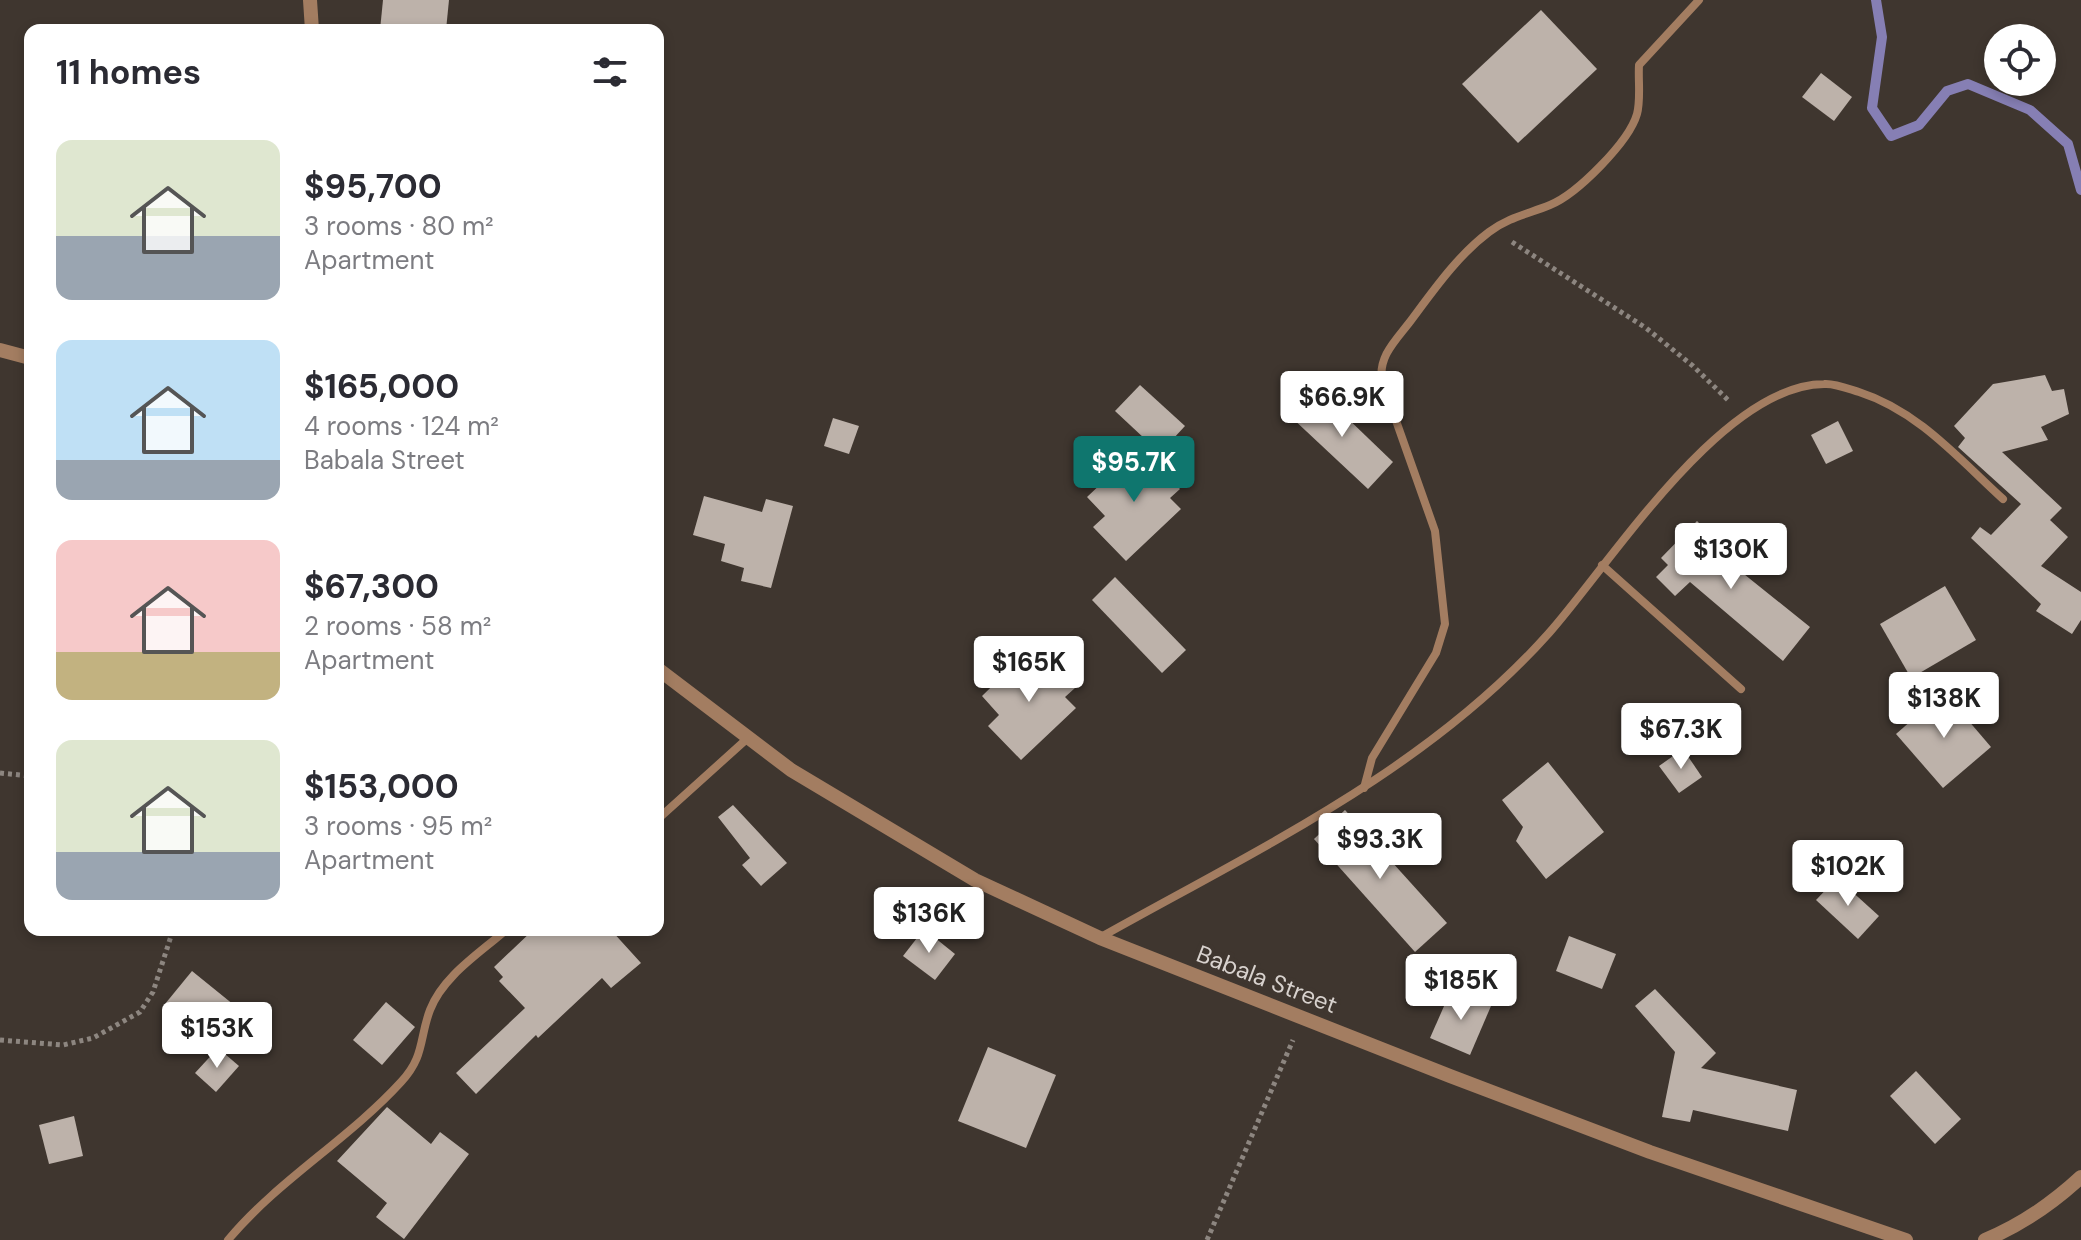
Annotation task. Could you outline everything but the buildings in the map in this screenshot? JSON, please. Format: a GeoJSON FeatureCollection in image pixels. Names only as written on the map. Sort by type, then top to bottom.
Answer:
{"type":"FeatureCollection","features":[{"type":"Feature","properties":{"kind":"street"},"geometry":{"type":"LineString","coordinates":[[310,0],[312,24]]}},
{"type":"Feature","properties":{"kind":"street"},"geometry":{"type":"LineString","coordinates":[[1364,788],[1372,758],[1436,653],[1445,624],[1435,531],[1382,381],[1381,362],[1445,276],[1474,243],[1511,217],[1552,204],[1585,181],[1630,129],[1638,112],[1639,65],[1699,0]]}},
{"type":"Feature","properties":{"kind":"street"},"geometry":{"type":"LineString","coordinates":[[0,350],[24,356]]}},
{"type":"Feature","properties":{"kind":"street"},"geometry":{"type":"LineString","coordinates":[[1100,938],[1364,788],[1477,704],[1549,633],[1602,565],[1706,445],[1767,400],[1825,383],[1851,389],[1897,407],[1926,428],[2003,499]]}},
{"type":"Feature","properties":{"kind":"street"},"geometry":{"type":"LineString","coordinates":[[1602,565],[1741,689]]}},
{"type":"Feature","properties":{"kind":"street","name":"Babala Street"},"geometry":{"type":"LineString","coordinates":[[664,673],[791,770],[975,880],[1100,938],[1650,1152],[1906,1240]]}},
{"type":"Feature","properties":{"kind":"street"},"geometry":{"type":"LineString","coordinates":[[664,814],[749,736]]}},
{"type":"Feature","properties":{"kind":"street"},"geometry":{"type":"LineString","coordinates":[[228,1240],[252,1212],[314,1162],[401,1083],[418,1061],[430,1009],[449,979],[499,936]]}},
{"type":"Feature","properties":{"kind":"street"},"geometry":{"type":"LineString","coordinates":[[1985,1240],[2013,1235],[2081,1177]]}},
{"type":"Feature","properties":{"kind":"path"},"geometry":{"type":"LineString","coordinates":[[1492,229],[1646,328],[1693,366],[1744,415]]}},
{"type":"Feature","properties":{"kind":"path"},"geometry":{"type":"LineString","coordinates":[[0,773],[24,775]]}},
{"type":"Feature","properties":{"kind":"path"},"geometry":{"type":"LineString","coordinates":[[0,1040],[63,1045],[93,1038],[140,1012],[153,992],[171,936]]}},
{"type":"Feature","properties":{"kind":"path"},"geometry":{"type":"LineString","coordinates":[[1207,1240],[1303,1017]]}},
{"type":"Feature","properties":{"kind":"waterway"},"geometry":{"type":"LineString","coordinates":[[1876,0],[1882,37],[1872,108],[1891,136],[1919,125],[1947,91],[1968,84],[2030,110],[2068,144],[2081,190]]}}]}
